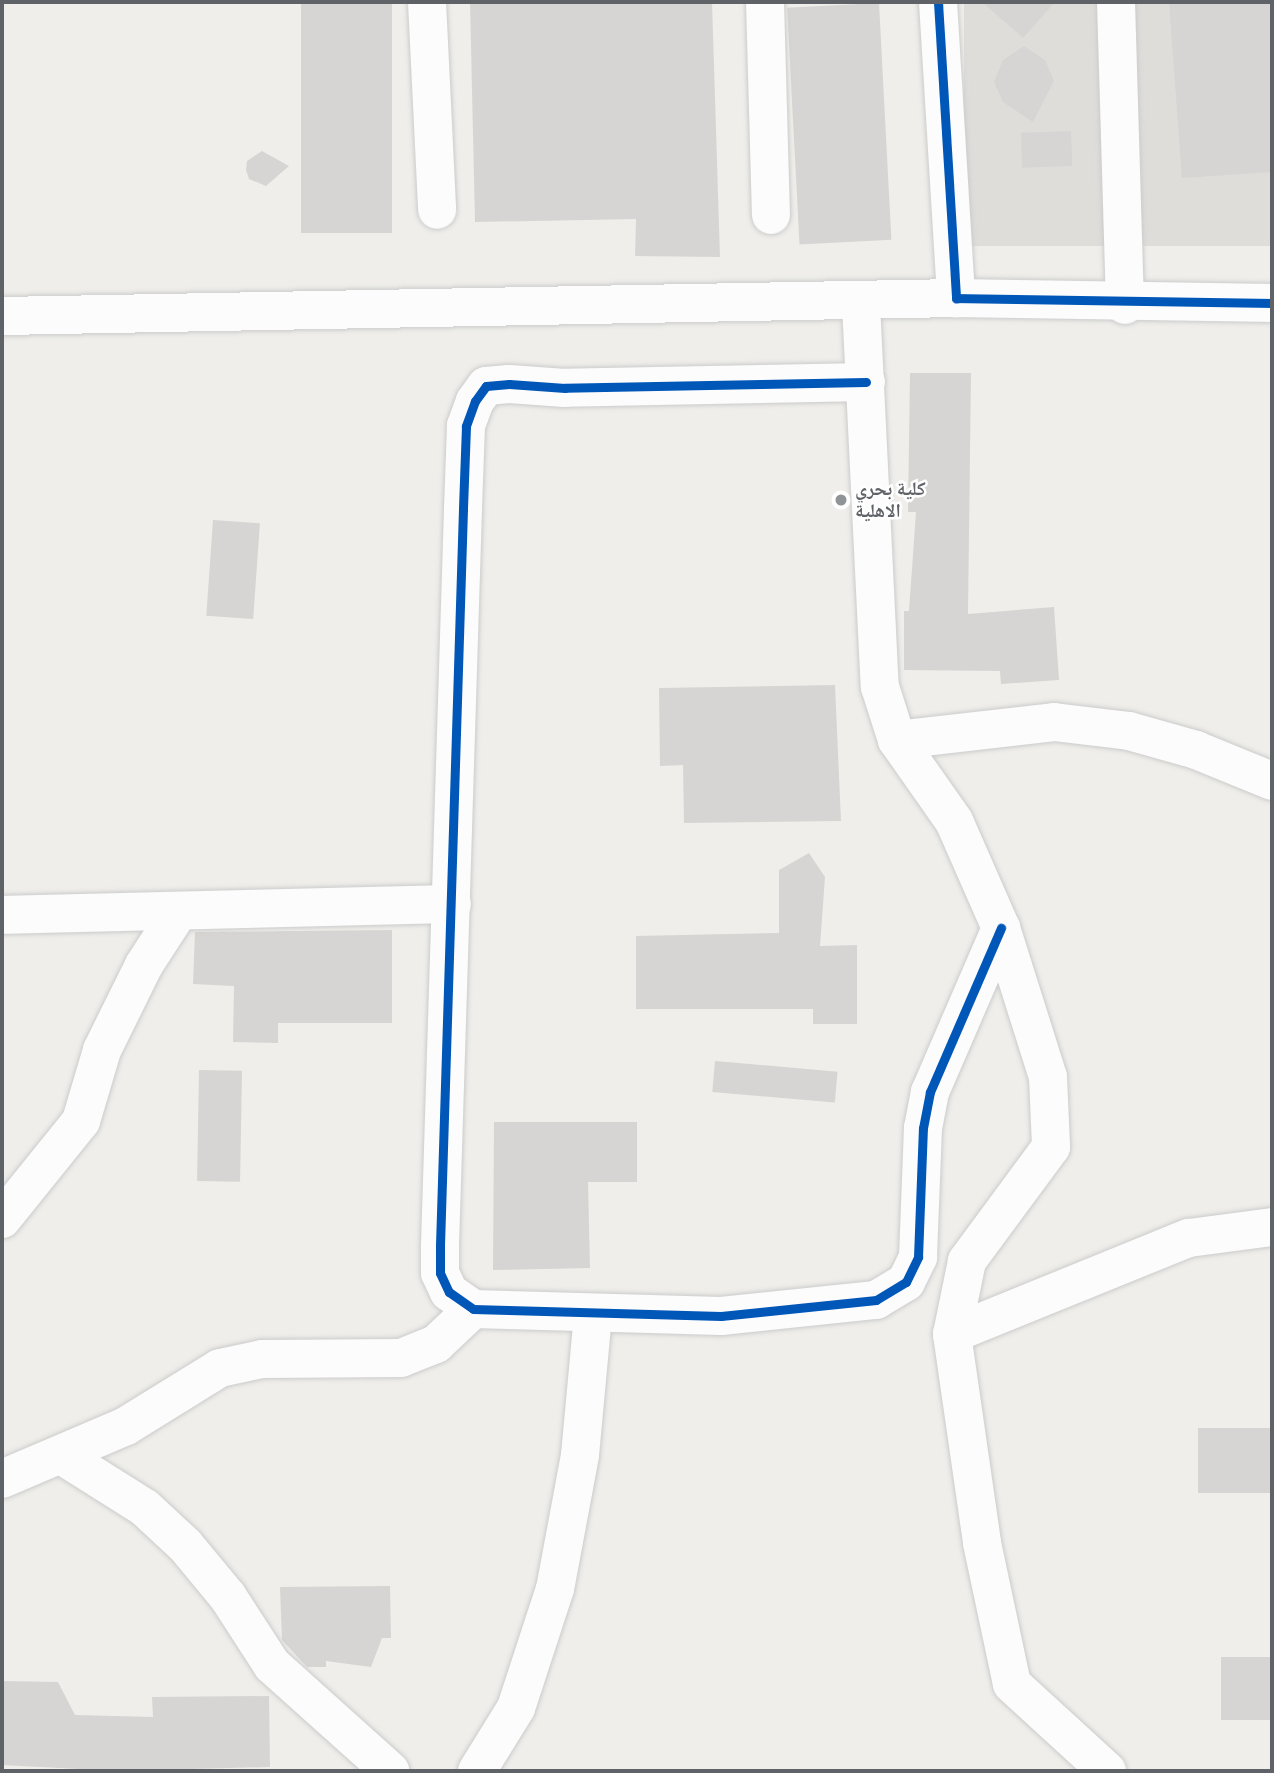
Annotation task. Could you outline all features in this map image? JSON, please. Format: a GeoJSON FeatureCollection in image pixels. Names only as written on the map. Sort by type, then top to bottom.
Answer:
{"type":"FeatureCollection","features":[{"type":"Feature","properties":{"kind":"street"},"geometry":{"type":"LineString","coordinates":[[427,2],[437,210]]}},
{"type":"Feature","properties":{"kind":"street"},"geometry":{"type":"LineString","coordinates":[[765,2],[771,215]]}},
{"type":"Feature","properties":{"kind":"street"},"geometry":{"type":"LineString","coordinates":[[938,2],[956,298]]}},
{"type":"Feature","properties":{"kind":"street"},"geometry":{"type":"LineString","coordinates":[[1116,2],[1125,305]]}},
{"type":"Feature","properties":{"kind":"street"},"geometry":{"type":"LineString","coordinates":[[2,316],[861,304],[956,298],[1125,305],[1272,303]]}},
{"type":"Feature","properties":{"kind":"street"},"geometry":{"type":"LineString","coordinates":[[861,304],[880,687],[897,740],[954,821],[1001,929],[1048,1077],[1051,1147],[967,1261],[951,1334],[982,1543],[1012,1684],[1107,1771]]}},
{"type":"Feature","properties":{"kind":"street"},"geometry":{"type":"LineString","coordinates":[[866,383],[486,386],[466,426],[440,1273],[449,1292],[472,1309],[721,1316],[812,1310],[876,1300],[906,1282],[918,1257],[923,1128],[930,1093],[1001,929]]}},
{"type":"Feature","properties":{"kind":"street"},"geometry":{"type":"LineString","coordinates":[[897,740],[1054,722],[1129,731],[1196,750],[1272,781]]}},
{"type":"Feature","properties":{"kind":"street"},"geometry":{"type":"LineString","coordinates":[[2,915],[452,904]]}},
{"type":"Feature","properties":{"kind":"street"},"geometry":{"type":"LineString","coordinates":[[2,1219],[81,1121],[102,1050],[144,965],[179,911]]}},
{"type":"Feature","properties":{"kind":"street"},"geometry":{"type":"LineString","coordinates":[[951,1334],[1189,1238],[1272,1227]]}},
{"type":"Feature","properties":{"kind":"street"},"geometry":{"type":"LineString","coordinates":[[2,1479],[127,1426],[220,1368],[262,1359],[401,1358],[436,1344],[472,1309]]}},
{"type":"Feature","properties":{"kind":"street"},"geometry":{"type":"LineString","coordinates":[[477,1771],[516,1708],[555,1589],[580,1455],[593,1314]]}},
{"type":"Feature","properties":{"kind":"street"},"geometry":{"type":"LineString","coordinates":[[61,1455],[145,1508],[185,1545],[228,1597],[272,1665],[390,1771]]}},
{"type":"Feature","properties":{"kind":"shaded area"},"geometry":{"type":"Polygon","coordinates":[[[964,2],[1272,2],[1272,246],[964,246],[964,2]]]}},
{"type":"Feature","properties":{"kind":"building"},"geometry":{"type":"Polygon","coordinates":[[[301,2],[392,2],[392,233],[301,233],[301,2]]]}},
{"type":"Feature","properties":{"kind":"building"},"geometry":{"type":"Polygon","coordinates":[[[470,2],[712,2],[720,257],[635,256],[636,219],[475,222],[470,2]]]}},
{"type":"Feature","properties":{"kind":"building"},"geometry":{"type":"Polygon","coordinates":[[[982,2],[1055,2],[1023,38],[982,2]]]}},
{"type":"Feature","properties":{"kind":"building"},"geometry":{"type":"Polygon","coordinates":[[[1169,2],[1272,2],[1272,172],[1182,178],[1169,2]]]}},
{"type":"Feature","properties":{"kind":"building"},"geometry":{"type":"Polygon","coordinates":[[[879,3],[891,240],[800,244],[787,8],[879,3]]]}},
{"type":"Feature","properties":{"kind":"building"},"geometry":{"type":"Polygon","coordinates":[[[1024,46],[1045,60],[1054,81],[1033,122],[1003,102],[994,82],[1003,60],[1024,46]]]}},
{"type":"Feature","properties":{"kind":"building"},"geometry":{"type":"Polygon","coordinates":[[[1071,131],[1072,166],[1022,168],[1021,133],[1071,131]]]}},
{"type":"Feature","properties":{"kind":"building"},"geometry":{"type":"Polygon","coordinates":[[[262,151],[289,166],[266,186],[249,179],[246,170],[247,161],[262,151]]]}},
{"type":"Feature","properties":{"kind":"building"},"geometry":{"type":"Polygon","coordinates":[[[910,373],[971,373],[968,614],[1054,607],[1059,680],[1001,684],[1000,671],[904,670],[904,611],[909,611],[916,512],[908,512],[910,373]]]}},
{"type":"Feature","properties":{"kind":"building"},"geometry":{"type":"Polygon","coordinates":[[[213,520],[260,523],[253,619],[206,616],[213,520]]]}},
{"type":"Feature","properties":{"kind":"building"},"geometry":{"type":"Polygon","coordinates":[[[835,685],[841,821],[684,823],[683,765],[660,766],[659,688],[835,685]]]}},
{"type":"Feature","properties":{"kind":"building"},"geometry":{"type":"Polygon","coordinates":[[[809,853],[825,877],[820,946],[857,945],[857,1024],[813,1024],[813,1009],[636,1009],[636,936],[779,933],[779,870],[809,853]]]}},
{"type":"Feature","properties":{"kind":"building"},"geometry":{"type":"Polygon","coordinates":[[[392,930],[392,1023],[278,1023],[278,1043],[233,1042],[234,986],[193,984],[195,932],[392,930]]]}},
{"type":"Feature","properties":{"kind":"building"},"geometry":{"type":"Polygon","coordinates":[[[715,1061],[838,1072],[835,1103],[712,1092],[715,1061]]]}},
{"type":"Feature","properties":{"kind":"building"},"geometry":{"type":"Polygon","coordinates":[[[199,1070],[242,1071],[240,1182],[197,1181],[199,1070]]]}},
{"type":"Feature","properties":{"kind":"building"},"geometry":{"type":"Polygon","coordinates":[[[494,1122],[637,1122],[637,1182],[588,1182],[590,1268],[493,1270],[494,1122]]]}},
{"type":"Feature","properties":{"kind":"building"},"geometry":{"type":"Polygon","coordinates":[[[1198,1428],[1272,1428],[1272,1493],[1198,1493],[1198,1428]]]}},
{"type":"Feature","properties":{"kind":"building"},"geometry":{"type":"Polygon","coordinates":[[[390,1586],[391,1638],[382,1638],[371,1667],[326,1661],[326,1667],[307,1667],[282,1640],[280,1587],[390,1586]]]}},
{"type":"Feature","properties":{"kind":"building"},"geometry":{"type":"Polygon","coordinates":[[[1221,1657],[1272,1657],[1272,1720],[1221,1720],[1221,1657]]]}},
{"type":"Feature","properties":{"kind":"building"},"geometry":{"type":"Polygon","coordinates":[[[2,1681],[58,1682],[75,1715],[153,1717],[152,1697],[269,1696],[270,1767],[118,1771],[2,1765],[2,1681]]]}},
{"type":"Feature","properties":{"kind":"cycle path"},"geometry":{"type":"LineString","coordinates":[[938,2],[956,298],[1272,303]]}},
{"type":"Feature","properties":{"kind":"cycle path"},"geometry":{"type":"LineString","coordinates":[[866,382],[565,388],[509,384],[486,386],[475,401],[466,426],[440,1246],[440,1273],[449,1292],[473,1309],[721,1316],[876,1300],[906,1282],[918,1257],[923,1128],[930,1092],[1001,928]]}},
{"type":"Feature","properties":{"kind":"place","name":"كلية بحري الاهلية"},"geometry":{"type":"Point","coordinates":[841,500]}}]}
